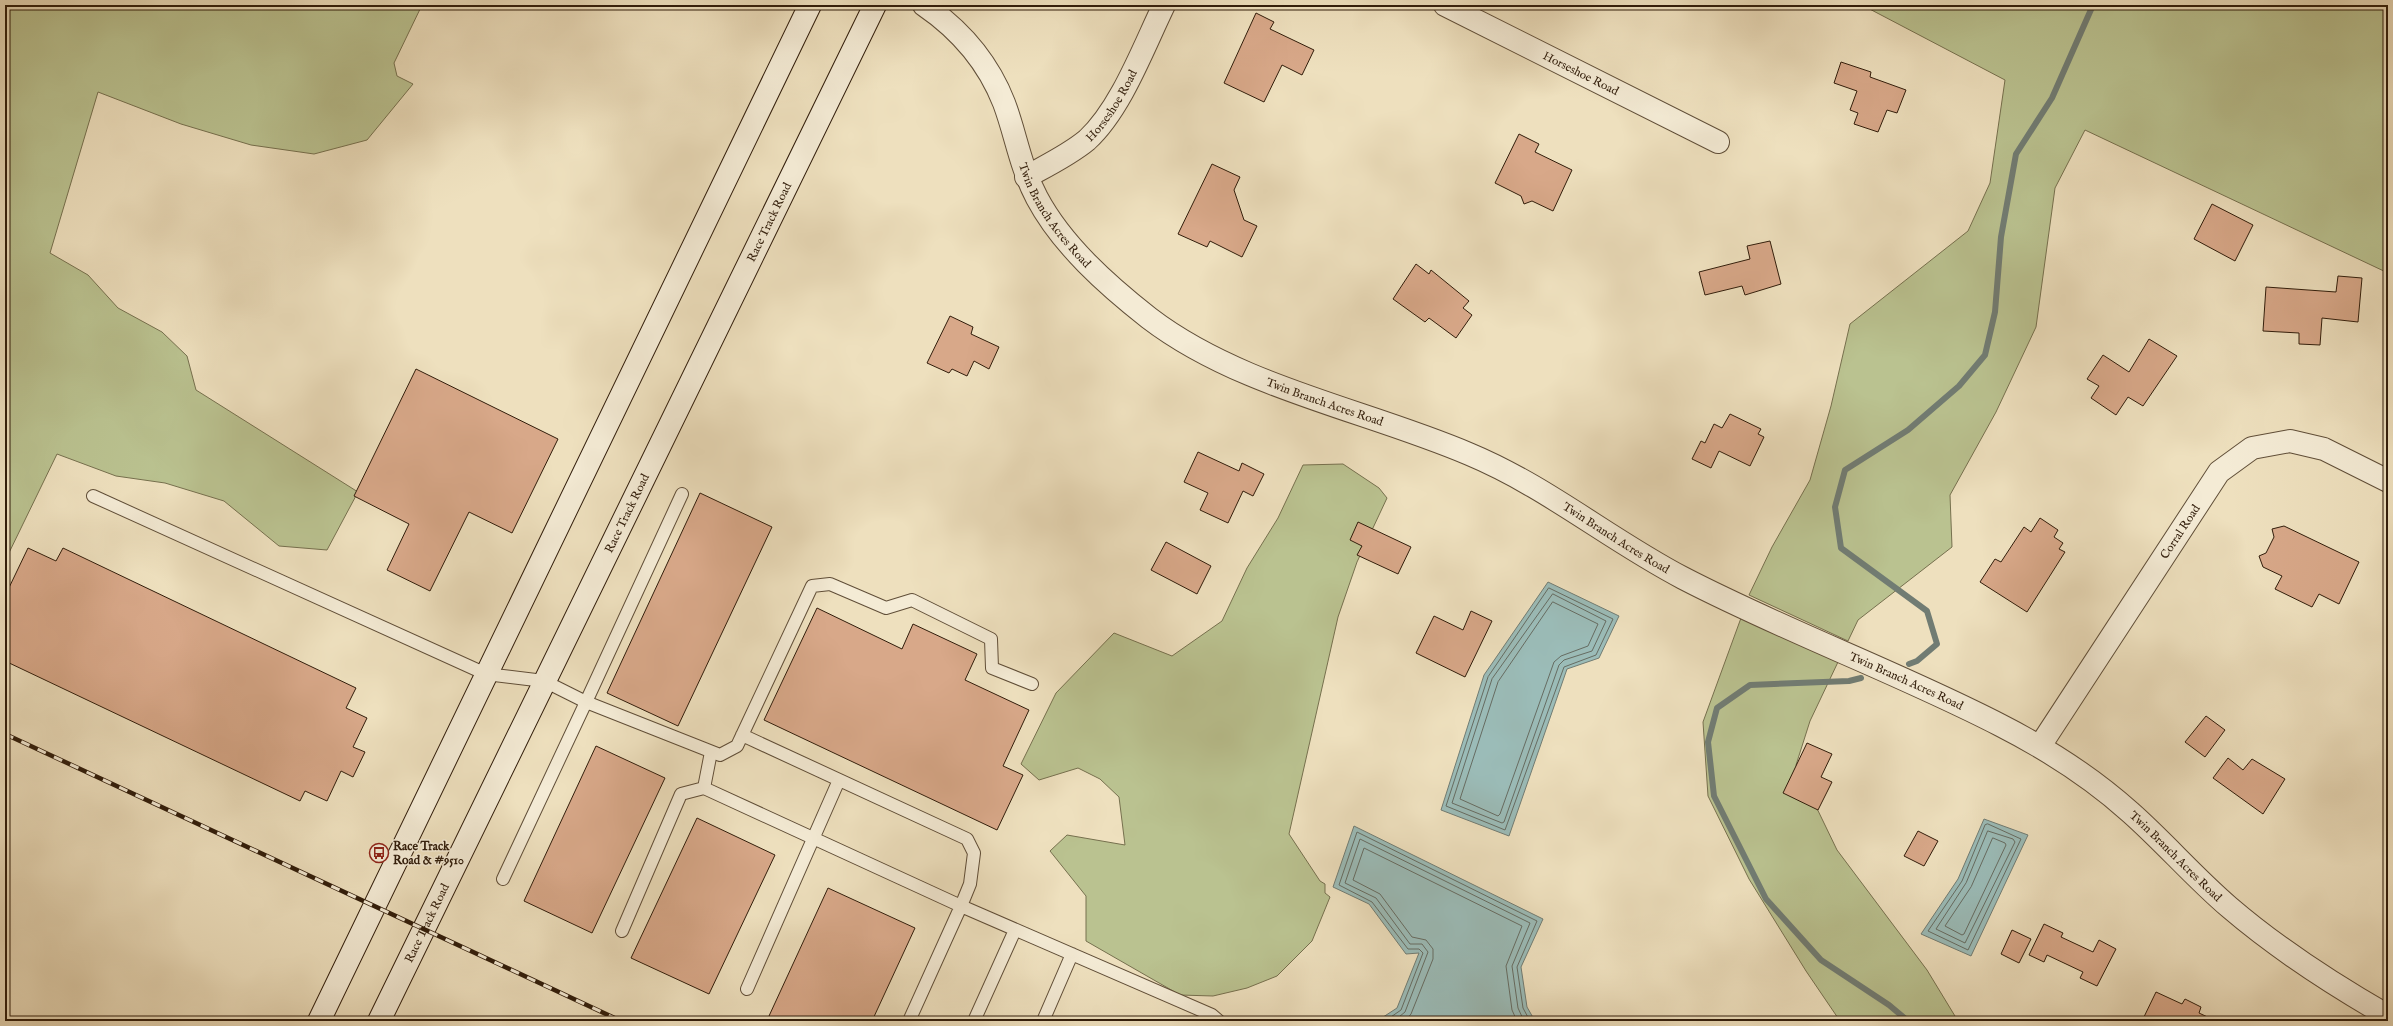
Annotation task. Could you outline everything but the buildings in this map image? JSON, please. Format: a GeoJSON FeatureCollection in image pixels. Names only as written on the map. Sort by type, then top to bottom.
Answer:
{"type":"FeatureCollection","features":[{"type":"Feature","properties":{"kind":"street"},"geometry":{"type":"LineString","coordinates":[[319,1021],[810,5]]}},
{"type":"Feature","properties":{"kind":"street","name":"Race Track Road"},"geometry":{"type":"LineString","coordinates":[[379,1021],[875,5]]}},
{"type":"Feature","properties":{"kind":"street","name":"Twin Branch Acres Road"},"geometry":{"type":"LineString","coordinates":[[924,5],[944,19],[966,40],[996,83],[1026,176],[1053,224],[1073,249],[1125,298],[1183,341],[1262,378],[1433,439],[1500,467],[1560,502],[1684,579],[1963,707],[2040,746],[2074,768],[2125,808],[2225,903],[2263,934],[2331,982],[2388,1016]]}},
{"type":"Feature","properties":{"kind":"street","name":"Horseshoe Road"},"geometry":{"type":"LineString","coordinates":[[1026,176],[1080,145],[1100,126],[1115,104],[1164,5]]}},
{"type":"Feature","properties":{"kind":"street","name":"Horseshoe Road"},"geometry":{"type":"LineString","coordinates":[[1445,5],[1718,142]]}},
{"type":"Feature","properties":{"kind":"street","name":"Corral Road"},"geometry":{"type":"LineString","coordinates":[[2040,746],[2220,472],[2252,448],[2290,441],[2324,449],[2388,481]]}},
{"type":"Feature","properties":{"kind":"lane"},"geometry":{"type":"LineString","coordinates":[[503,879],[682,494]]}},
{"type":"Feature","properties":{"kind":"lane"},"geometry":{"type":"LineString","coordinates":[[93,496],[486,674],[544,681],[586,702],[720,755],[737,746],[812,586],[830,584],[886,608],[912,600],[991,638],[992,668],[1032,684]]}},
{"type":"Feature","properties":{"kind":"lane"},"geometry":{"type":"LineString","coordinates":[[742,735],[967,839],[974,852],[970,884],[908,1021]]}},
{"type":"Feature","properties":{"kind":"lane"},"geometry":{"type":"LineString","coordinates":[[704,788],[711,752]]}},
{"type":"Feature","properties":{"kind":"lane"},"geometry":{"type":"LineString","coordinates":[[747,989],[839,780]]}},
{"type":"Feature","properties":{"kind":"lane"},"geometry":{"type":"LineString","coordinates":[[622,931],[681,794],[704,788],[961,906],[1212,1015],[1219,1021]]}},
{"type":"Feature","properties":{"kind":"lane"},"geometry":{"type":"LineString","coordinates":[[974,1021],[1015,930]]}},
{"type":"Feature","properties":{"kind":"lane"},"geometry":{"type":"LineString","coordinates":[[1043,1021],[1072,954]]}},
{"type":"Feature","properties":{"kind":"green space"},"geometry":{"type":"Polygon","coordinates":[[[5,5],[422,5],[394,63],[397,76],[413,84],[367,140],[314,154],[251,145],[181,124],[98,92],[50,253],[88,275],[118,308],[162,332],[187,356],[196,390],[358,492],[327,550],[279,546],[224,501],[165,483],[116,476],[57,454],[5,561],[5,5]]]}},
{"type":"Feature","properties":{"kind":"green space"},"geometry":{"type":"Polygon","coordinates":[[[1862,5],[2388,5],[2388,273],[2085,130],[2055,188],[2036,327],[1996,412],[1950,495],[1952,547],[1858,620],[1848,641],[1749,595],[1772,547],[1810,480],[1831,406],[1850,324],[1968,231],[1990,183],[2005,80],[1862,5]]]}},
{"type":"Feature","properties":{"kind":"green space"},"geometry":{"type":"Polygon","coordinates":[[[1343,464],[1379,488],[1387,498],[1357,562],[1338,617],[1289,834],[1320,881],[1325,884],[1325,893],[1330,897],[1312,941],[1277,976],[1247,988],[1213,996],[1180,995],[1086,941],[1086,896],[1050,851],[1067,835],[1125,845],[1119,797],[1100,779],[1078,768],[1039,780],[1021,764],[1056,693],[1114,633],[1172,656],[1222,621],[1247,568],[1278,518],[1303,465],[1343,464]]]}},
{"type":"Feature","properties":{"kind":"green space"},"geometry":{"type":"Polygon","coordinates":[[[1741,618],[1838,662],[1810,721],[1796,765],[1837,850],[1927,970],[1958,1021],[1840,1021],[1806,971],[1749,879],[1708,796],[1703,722],[1741,618]]]}},
{"type":"Feature","properties":{"kind":"water"},"geometry":{"type":"Polygon","coordinates":[[[1548,582],[1619,616],[1599,658],[1567,669],[1509,836],[1441,810],[1484,675],[1548,582]]]}},
{"type":"Feature","properties":{"kind":"water"},"geometry":{"type":"Polygon","coordinates":[[[1984,819],[2028,835],[1971,956],[1921,934],[1958,879],[1984,819]]]}},
{"type":"Feature","properties":{"kind":"water"},"geometry":{"type":"Polygon","coordinates":[[[1354,826],[1543,919],[1521,967],[1527,1007],[1535,1021],[1377,1021],[1397,1008],[1419,953],[1406,954],[1369,904],[1333,887],[1354,826]]]}},
{"type":"Feature","properties":{"kind":"waterway"},"geometry":{"type":"LineString","coordinates":[[1909,664],[1917,661],[1937,644],[1927,611],[1841,548],[1835,507],[1845,470],[1908,430],[1959,386],[1985,355],[1995,312],[2001,237],[2016,154],[2052,98],[2093,5]]}},
{"type":"Feature","properties":{"kind":"waterway"},"geometry":{"type":"LineString","coordinates":[[1861,678],[1849,681],[1750,685],[1717,708],[1708,742],[1714,796],[1766,899],[1821,960],[1889,1005],[1908,1021]]}},
{"type":"Feature","properties":{"kind":"railway"},"geometry":{"type":"LineString","coordinates":[[5,734],[621,1021]]}},
{"type":"Feature","properties":{"kind":"place","name":"Race Track Road & #9510"},"geometry":{"type":"Point","coordinates":[379,853]}}]}
